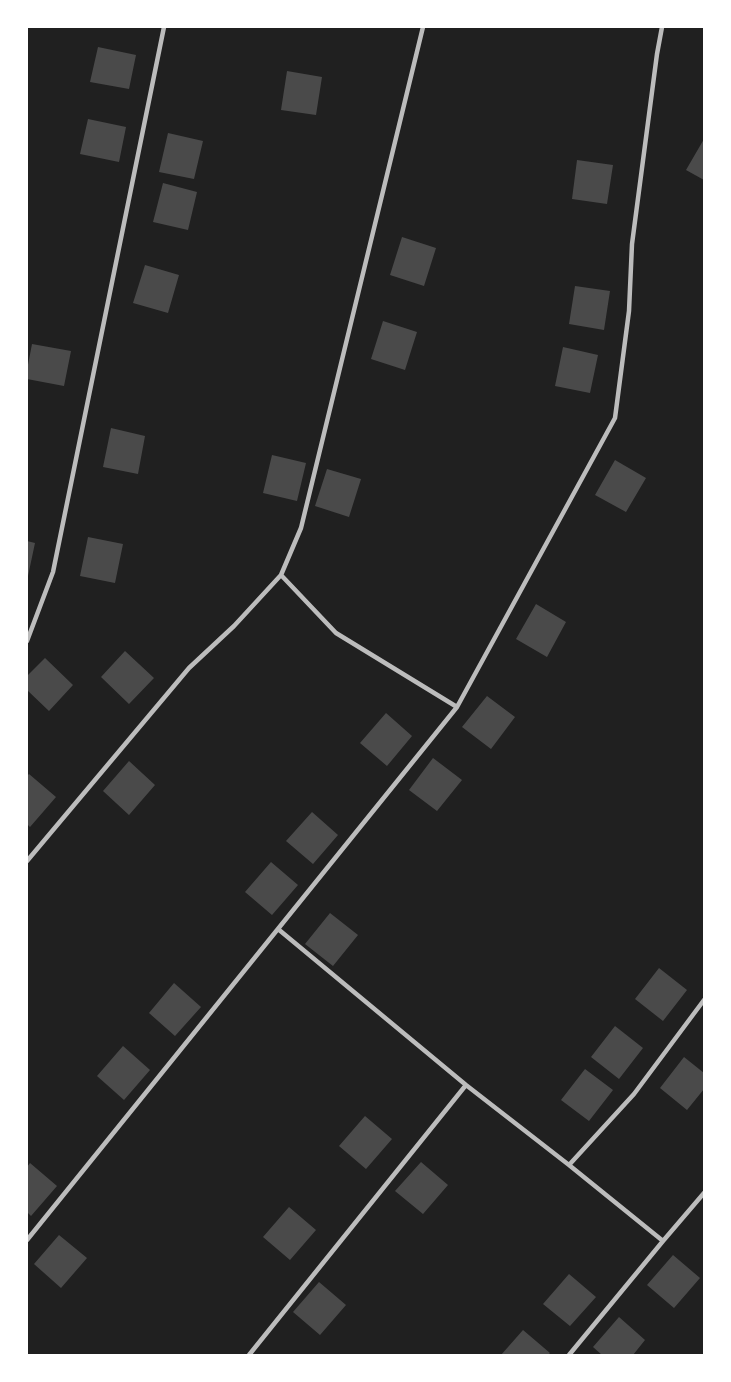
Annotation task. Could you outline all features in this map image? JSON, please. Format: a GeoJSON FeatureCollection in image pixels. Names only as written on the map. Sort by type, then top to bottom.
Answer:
{"type":"FeatureCollection","features":[{"type":"Feature","properties":{"kind":"lane"},"geometry":{"type":"LineString","coordinates":[[27,641],[53,572],[164,27]]}},
{"type":"Feature","properties":{"kind":"lane"},"geometry":{"type":"LineString","coordinates":[[27,861],[189,668],[234,626],[281,575],[301,528],[423,27]]}},
{"type":"Feature","properties":{"kind":"lane"},"geometry":{"type":"LineString","coordinates":[[27,1240],[457,707],[615,418],[629,311],[632,244],[662,27]]}},
{"type":"Feature","properties":{"kind":"lane"},"geometry":{"type":"LineString","coordinates":[[281,575],[336,633],[457,707]]}},
{"type":"Feature","properties":{"kind":"lane"},"geometry":{"type":"LineString","coordinates":[[278,929],[466,1085],[663,1241]]}},
{"type":"Feature","properties":{"kind":"lane"},"geometry":{"type":"LineString","coordinates":[[569,1165],[634,1094],[704,1000]]}},
{"type":"Feature","properties":{"kind":"lane"},"geometry":{"type":"LineString","coordinates":[[249,1355],[466,1085]]}},
{"type":"Feature","properties":{"kind":"lane"},"geometry":{"type":"LineString","coordinates":[[569,1355],[704,1193]]}},
{"type":"Feature","properties":{"kind":"shaded area"},"geometry":{"type":"Polygon","coordinates":[[[27,27],[704,27],[704,1355],[27,1355],[27,27]]]}},
{"type":"Feature","properties":{"kind":"building"},"geometry":{"type":"Polygon","coordinates":[[[98,47],[136,55],[129,89],[90,82],[98,47]]]}},
{"type":"Feature","properties":{"kind":"building"},"geometry":{"type":"Polygon","coordinates":[[[287,71],[322,77],[316,115],[281,110],[287,71]]]}},
{"type":"Feature","properties":{"kind":"building"},"geometry":{"type":"Polygon","coordinates":[[[88,119],[126,127],[119,162],[80,154],[88,119]]]}},
{"type":"Feature","properties":{"kind":"building"},"geometry":{"type":"Polygon","coordinates":[[[168,133],[203,141],[194,179],[159,172],[168,133]]]}},
{"type":"Feature","properties":{"kind":"building"},"geometry":{"type":"Polygon","coordinates":[[[704,139],[704,180],[686,170],[704,139]]]}},
{"type":"Feature","properties":{"kind":"building"},"geometry":{"type":"Polygon","coordinates":[[[577,160],[613,165],[607,204],[572,199],[577,160]]]}},
{"type":"Feature","properties":{"kind":"building"},"geometry":{"type":"Polygon","coordinates":[[[163,183],[197,192],[188,230],[153,222],[163,183]]]}},
{"type":"Feature","properties":{"kind":"building"},"geometry":{"type":"Polygon","coordinates":[[[402,237],[436,248],[424,286],[390,275],[402,237]]]}},
{"type":"Feature","properties":{"kind":"building"},"geometry":{"type":"Polygon","coordinates":[[[145,265],[179,275],[168,313],[133,303],[145,265]]]}},
{"type":"Feature","properties":{"kind":"building"},"geometry":{"type":"Polygon","coordinates":[[[575,286],[610,291],[604,330],[569,324],[575,286]]]}},
{"type":"Feature","properties":{"kind":"building"},"geometry":{"type":"Polygon","coordinates":[[[383,321],[417,332],[405,370],[371,359],[383,321]]]}},
{"type":"Feature","properties":{"kind":"building"},"geometry":{"type":"Polygon","coordinates":[[[32,344],[71,351],[64,386],[27,379],[32,344]]]}},
{"type":"Feature","properties":{"kind":"building"},"geometry":{"type":"Polygon","coordinates":[[[563,347],[598,355],[590,393],[555,386],[563,347]]]}},
{"type":"Feature","properties":{"kind":"building"},"geometry":{"type":"Polygon","coordinates":[[[111,428],[145,436],[138,474],[103,467],[111,428]]]}},
{"type":"Feature","properties":{"kind":"building"},"geometry":{"type":"Polygon","coordinates":[[[272,455],[306,463],[297,501],[263,493],[272,455]]]}},
{"type":"Feature","properties":{"kind":"building"},"geometry":{"type":"Polygon","coordinates":[[[615,460],[646,478],[626,512],[595,495],[615,460]]]}},
{"type":"Feature","properties":{"kind":"building"},"geometry":{"type":"Polygon","coordinates":[[[327,469],[361,479],[349,517],[315,506],[327,469]]]}},
{"type":"Feature","properties":{"kind":"building"},"geometry":{"type":"Polygon","coordinates":[[[88,537],[123,544],[115,583],[80,576],[88,537]]]}},
{"type":"Feature","properties":{"kind":"building"},"geometry":{"type":"Polygon","coordinates":[[[27,541],[35,543],[28,576],[27,575],[27,541]]]}},
{"type":"Feature","properties":{"kind":"building"},"geometry":{"type":"Polygon","coordinates":[[[536,604],[566,622],[547,657],[516,639],[536,604]]]}},
{"type":"Feature","properties":{"kind":"building"},"geometry":{"type":"Polygon","coordinates":[[[125,651],[154,678],[129,704],[101,677],[125,651]]]}},
{"type":"Feature","properties":{"kind":"building"},"geometry":{"type":"Polygon","coordinates":[[[45,658],[73,685],[49,711],[27,690],[27,676],[45,658]]]}},
{"type":"Feature","properties":{"kind":"building"},"geometry":{"type":"Polygon","coordinates":[[[487,696],[515,717],[491,749],[462,727],[487,696]]]}},
{"type":"Feature","properties":{"kind":"building"},"geometry":{"type":"Polygon","coordinates":[[[386,713],[412,736],[387,766],[360,743],[386,713]]]}},
{"type":"Feature","properties":{"kind":"building"},"geometry":{"type":"Polygon","coordinates":[[[433,758],[462,780],[437,811],[409,790],[433,758]]]}},
{"type":"Feature","properties":{"kind":"building"},"geometry":{"type":"Polygon","coordinates":[[[129,761],[155,785],[129,815],[103,791],[129,761]]]}},
{"type":"Feature","properties":{"kind":"building"},"geometry":{"type":"Polygon","coordinates":[[[29,774],[56,797],[30,827],[27,824],[27,776],[29,774]]]}},
{"type":"Feature","properties":{"kind":"building"},"geometry":{"type":"Polygon","coordinates":[[[312,812],[338,835],[313,864],[286,841],[312,812]]]}},
{"type":"Feature","properties":{"kind":"building"},"geometry":{"type":"Polygon","coordinates":[[[271,862],[298,885],[272,915],[245,892],[271,862]]]}},
{"type":"Feature","properties":{"kind":"building"},"geometry":{"type":"Polygon","coordinates":[[[330,913],[358,935],[333,966],[305,944],[330,913]]]}},
{"type":"Feature","properties":{"kind":"building"},"geometry":{"type":"Polygon","coordinates":[[[659,968],[687,990],[663,1021],[635,999],[659,968]]]}},
{"type":"Feature","properties":{"kind":"building"},"geometry":{"type":"Polygon","coordinates":[[[174,983],[201,1007],[175,1036],[149,1013],[174,983]]]}},
{"type":"Feature","properties":{"kind":"building"},"geometry":{"type":"Polygon","coordinates":[[[615,1026],[643,1048],[619,1079],[591,1057],[615,1026]]]}},
{"type":"Feature","properties":{"kind":"building"},"geometry":{"type":"Polygon","coordinates":[[[123,1046],[150,1070],[124,1100],[97,1076],[123,1046]]]}},
{"type":"Feature","properties":{"kind":"building"},"geometry":{"type":"Polygon","coordinates":[[[684,1057],[704,1073],[704,1089],[687,1110],[660,1088],[684,1057]]]}},
{"type":"Feature","properties":{"kind":"building"},"geometry":{"type":"Polygon","coordinates":[[[585,1069],[613,1090],[589,1121],[561,1100],[585,1069]]]}},
{"type":"Feature","properties":{"kind":"building"},"geometry":{"type":"Polygon","coordinates":[[[365,1116],[392,1139],[366,1169],[339,1146],[365,1116]]]}},
{"type":"Feature","properties":{"kind":"building"},"geometry":{"type":"Polygon","coordinates":[[[421,1162],[448,1185],[423,1214],[395,1191],[421,1162]]]}},
{"type":"Feature","properties":{"kind":"building"},"geometry":{"type":"Polygon","coordinates":[[[30,1163],[57,1186],[31,1216],[27,1212],[27,1167],[30,1163]]]}},
{"type":"Feature","properties":{"kind":"building"},"geometry":{"type":"Polygon","coordinates":[[[289,1207],[316,1230],[290,1260],[263,1237],[289,1207]]]}},
{"type":"Feature","properties":{"kind":"building"},"geometry":{"type":"Polygon","coordinates":[[[59,1235],[87,1258],[61,1288],[34,1264],[59,1235]]]}},
{"type":"Feature","properties":{"kind":"building"},"geometry":{"type":"Polygon","coordinates":[[[673,1255],[700,1278],[674,1308],[647,1285],[673,1255]]]}},
{"type":"Feature","properties":{"kind":"building"},"geometry":{"type":"Polygon","coordinates":[[[569,1274],[596,1297],[570,1326],[543,1304],[569,1274]]]}},
{"type":"Feature","properties":{"kind":"building"},"geometry":{"type":"Polygon","coordinates":[[[319,1282],[346,1305],[320,1335],[293,1312],[319,1282]]]}},
{"type":"Feature","properties":{"kind":"building"},"geometry":{"type":"Polygon","coordinates":[[[619,1317],[645,1340],[633,1355],[602,1355],[593,1347],[619,1317]]]}},
{"type":"Feature","properties":{"kind":"building"},"geometry":{"type":"Polygon","coordinates":[[[523,1330],[550,1353],[548,1355],[501,1355],[523,1330]]]}}]}
